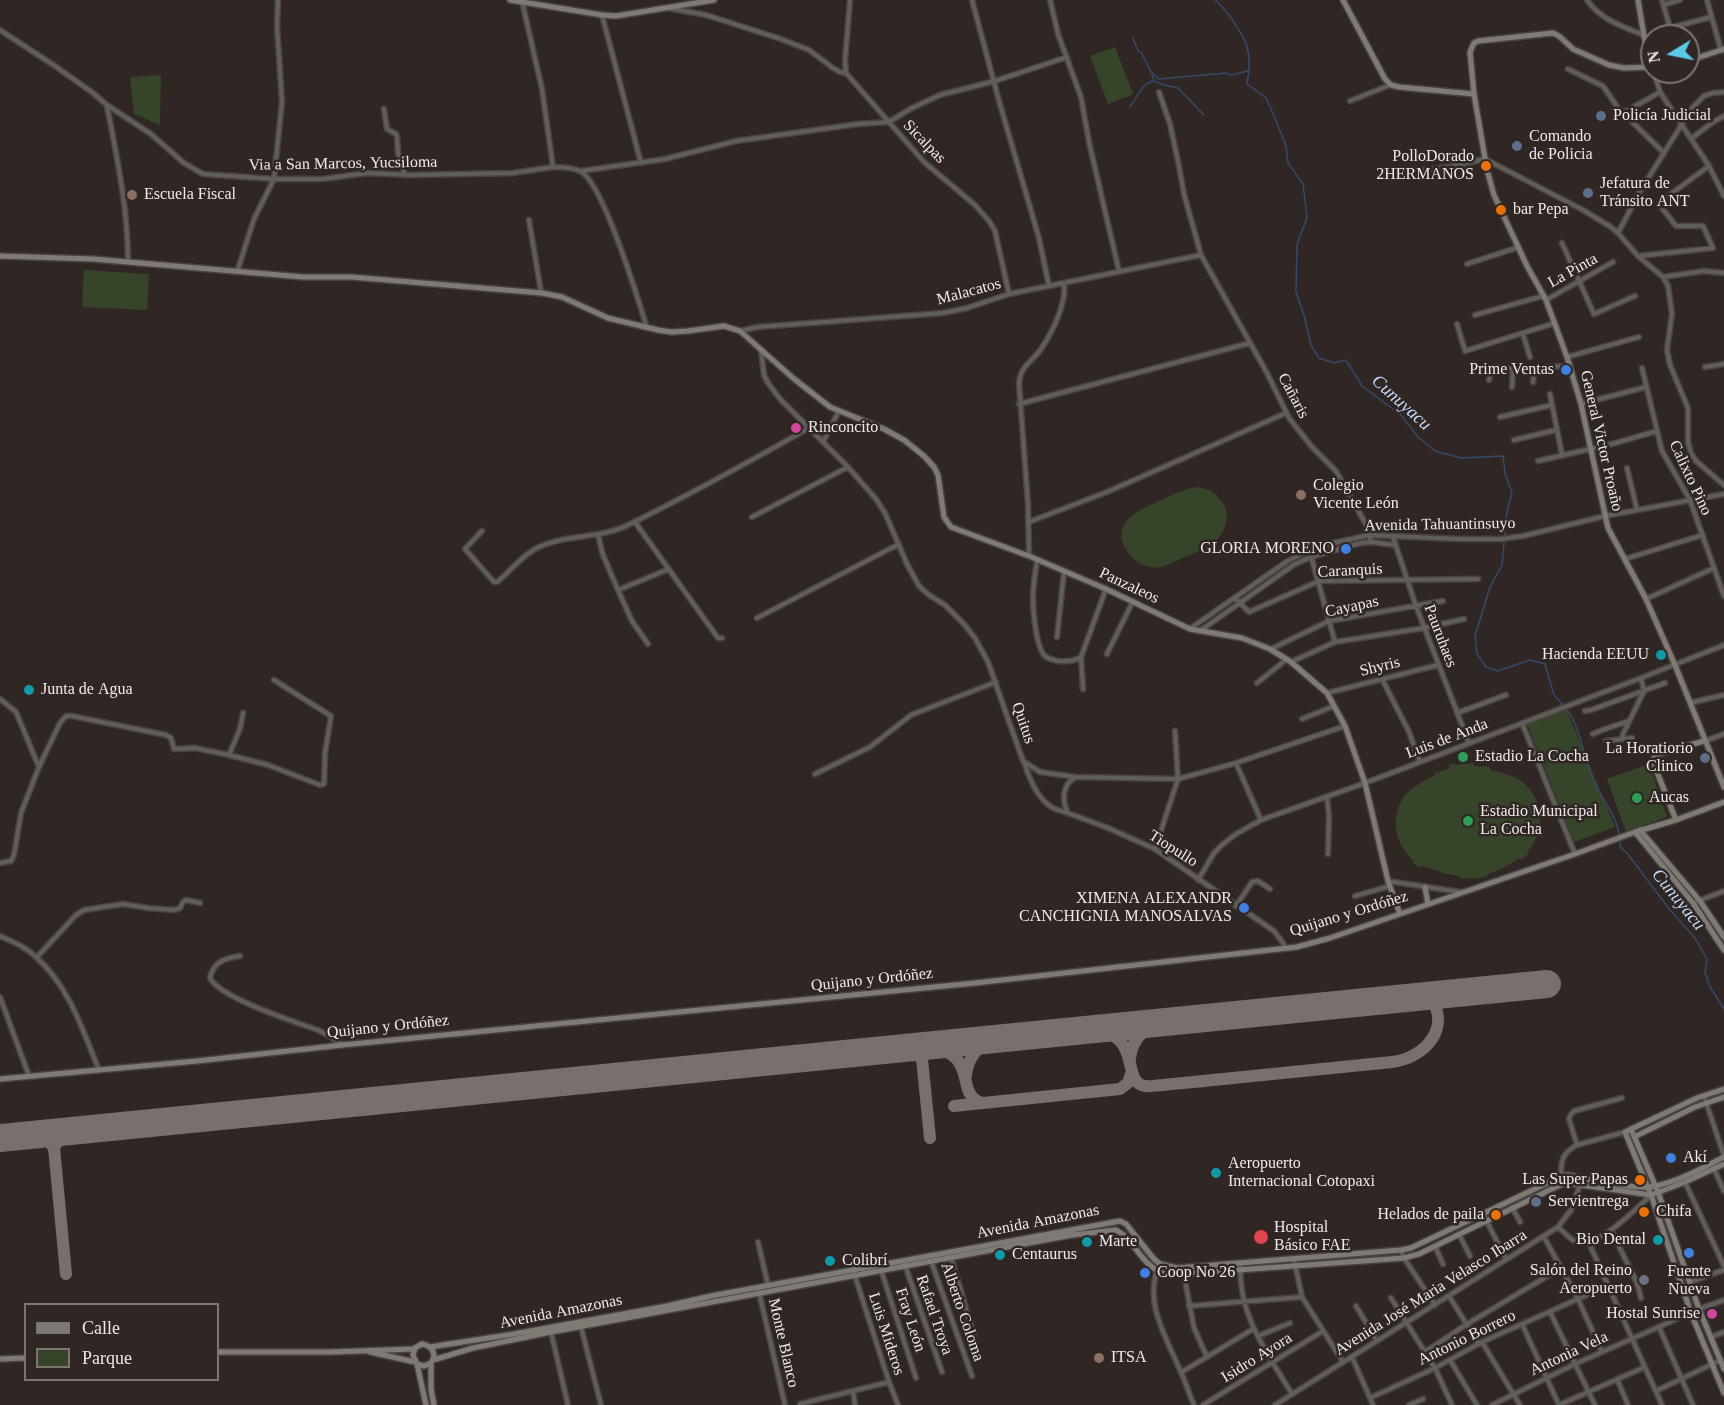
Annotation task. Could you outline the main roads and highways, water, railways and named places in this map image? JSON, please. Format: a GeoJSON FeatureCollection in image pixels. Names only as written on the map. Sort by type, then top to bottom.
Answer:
{"type":"FeatureCollection","features":[{"type":"Feature","properties":{"kind":"waterway","name":"Cunuyacu"},"geometry":{"type":"LineString","coordinates":[[1215,0],[1230,16],[1244,38],[1249,59],[1247,84],[1266,98],[1286,146],[1288,163],[1303,184],[1307,218],[1297,245],[1296,292],[1311,345],[1319,358],[1334,363],[1346,360],[1362,386],[1401,415],[1418,437],[1435,451],[1461,458],[1503,456],[1505,473],[1512,493],[1507,511],[1502,565],[1490,587],[1475,636],[1477,654],[1486,667],[1498,671],[1530,660],[1545,664],[1554,695],[1562,704]]}},
{"type":"Feature","properties":{"kind":"waterway"},"geometry":{"type":"LineString","coordinates":[[1133,38],[1151,72],[1159,79],[1226,73],[1231,75],[1248,71]]}},
{"type":"Feature","properties":{"kind":"waterway"},"geometry":{"type":"LineString","coordinates":[[1130,107],[1143,87],[1154,81],[1152,75]]}},
{"type":"Feature","properties":{"kind":"waterway"},"geometry":{"type":"LineString","coordinates":[[1154,81],[1178,88],[1204,115]]}},
{"type":"Feature","properties":{"kind":"waterway","name":"Cunuyacu"},"geometry":{"type":"LineString","coordinates":[[1567,710],[1579,733],[1593,780],[1612,813],[1619,834]]}},
{"type":"Feature","properties":{"kind":"waterway","name":"Cunuyacu"},"geometry":{"type":"LineString","coordinates":[[1620,842],[1621,848],[1695,938],[1707,959],[1705,972],[1710,987],[1724,1009]]}},
{"type":"Feature","properties":{"kind":"place","name":"Policía Judicial"},"geometry":{"type":"Point","coordinates":[1601,116]}},
{"type":"Feature","properties":{"kind":"place","name":"Comando de Policia"},"geometry":{"type":"Point","coordinates":[1517,146]}},
{"type":"Feature","properties":{"kind":"place","name":"PolloDorado 2HERMANOS"},"geometry":{"type":"Point","coordinates":[1486,166]}},
{"type":"Feature","properties":{"kind":"place","name":"Jefatura de Tránsito ANT"},"geometry":{"type":"Point","coordinates":[1588,193]}},
{"type":"Feature","properties":{"kind":"place","name":"Escuela Fiscal"},"geometry":{"type":"Point","coordinates":[132,195]}},
{"type":"Feature","properties":{"kind":"place","name":"bar Pepa"},"geometry":{"type":"Point","coordinates":[1501,210]}},
{"type":"Feature","properties":{"kind":"place","name":"Prime Ventas"},"geometry":{"type":"Point","coordinates":[1566,370]}},
{"type":"Feature","properties":{"kind":"place","name":"Rinconcito"},"geometry":{"type":"Point","coordinates":[796,428]}},
{"type":"Feature","properties":{"kind":"place","name":"Colegio Vicente León"},"geometry":{"type":"Point","coordinates":[1301,495]}},
{"type":"Feature","properties":{"kind":"place","name":"GLORIA MORENO"},"geometry":{"type":"Point","coordinates":[1346,549]}},
{"type":"Feature","properties":{"kind":"place","name":"Hacienda EEUU"},"geometry":{"type":"Point","coordinates":[1661,655]}},
{"type":"Feature","properties":{"kind":"place","name":"Junta de Agua"},"geometry":{"type":"Point","coordinates":[29,690]}},
{"type":"Feature","properties":{"kind":"place","name":"Estadio La Cocha"},"geometry":{"type":"Point","coordinates":[1463,757]}},
{"type":"Feature","properties":{"kind":"place","name":"La Horatiorio Clinico"},"geometry":{"type":"Point","coordinates":[1705,758]}},
{"type":"Feature","properties":{"kind":"place","name":"Aucas"},"geometry":{"type":"Point","coordinates":[1637,798]}},
{"type":"Feature","properties":{"kind":"place","name":"Estadio Municipal La Cocha"},"geometry":{"type":"Point","coordinates":[1468,821]}},
{"type":"Feature","properties":{"kind":"place","name":"XIMENA ALEXANDR CANCHIGNIA MANOSALVAS"},"geometry":{"type":"Point","coordinates":[1244,908]}},
{"type":"Feature","properties":{"kind":"place","name":"Akí"},"geometry":{"type":"Point","coordinates":[1671,1158]}},
{"type":"Feature","properties":{"kind":"place","name":"Aeropuerto Internacional Cotopaxi"},"geometry":{"type":"Point","coordinates":[1216,1173]}},
{"type":"Feature","properties":{"kind":"place","name":"Las Super Papas"},"geometry":{"type":"Point","coordinates":[1640,1180]}},
{"type":"Feature","properties":{"kind":"place","name":"Servientrega"},"geometry":{"type":"Point","coordinates":[1536,1202]}},
{"type":"Feature","properties":{"kind":"place","name":"Chifa"},"geometry":{"type":"Point","coordinates":[1644,1212]}},
{"type":"Feature","properties":{"kind":"place","name":"Helados de paila"},"geometry":{"type":"Point","coordinates":[1496,1215]}},
{"type":"Feature","properties":{"kind":"place","name":"Hospital Básico FAE"},"geometry":{"type":"Point","coordinates":[1261,1237]}},
{"type":"Feature","properties":{"kind":"place","name":"Bio Dental"},"geometry":{"type":"Point","coordinates":[1658,1240]}},
{"type":"Feature","properties":{"kind":"place","name":"Marte"},"geometry":{"type":"Point","coordinates":[1087,1242]}},
{"type":"Feature","properties":{"kind":"place","name":"Fuente Nueva"},"geometry":{"type":"Point","coordinates":[1689,1253]}},
{"type":"Feature","properties":{"kind":"place","name":"Centaurus"},"geometry":{"type":"Point","coordinates":[1000,1255]}},
{"type":"Feature","properties":{"kind":"place","name":"Colibrí"},"geometry":{"type":"Point","coordinates":[830,1261]}},
{"type":"Feature","properties":{"kind":"place","name":"Coop No 26"},"geometry":{"type":"Point","coordinates":[1145,1273]}},
{"type":"Feature","properties":{"kind":"place","name":"Salón del Reino Aeropuerto"},"geometry":{"type":"Point","coordinates":[1644,1280]}},
{"type":"Feature","properties":{"kind":"place","name":"Hostal Sunrise"},"geometry":{"type":"Point","coordinates":[1712,1314]}},
{"type":"Feature","properties":{"kind":"place","name":"ITSA"},"geometry":{"type":"Point","coordinates":[1099,1358]}}]}
